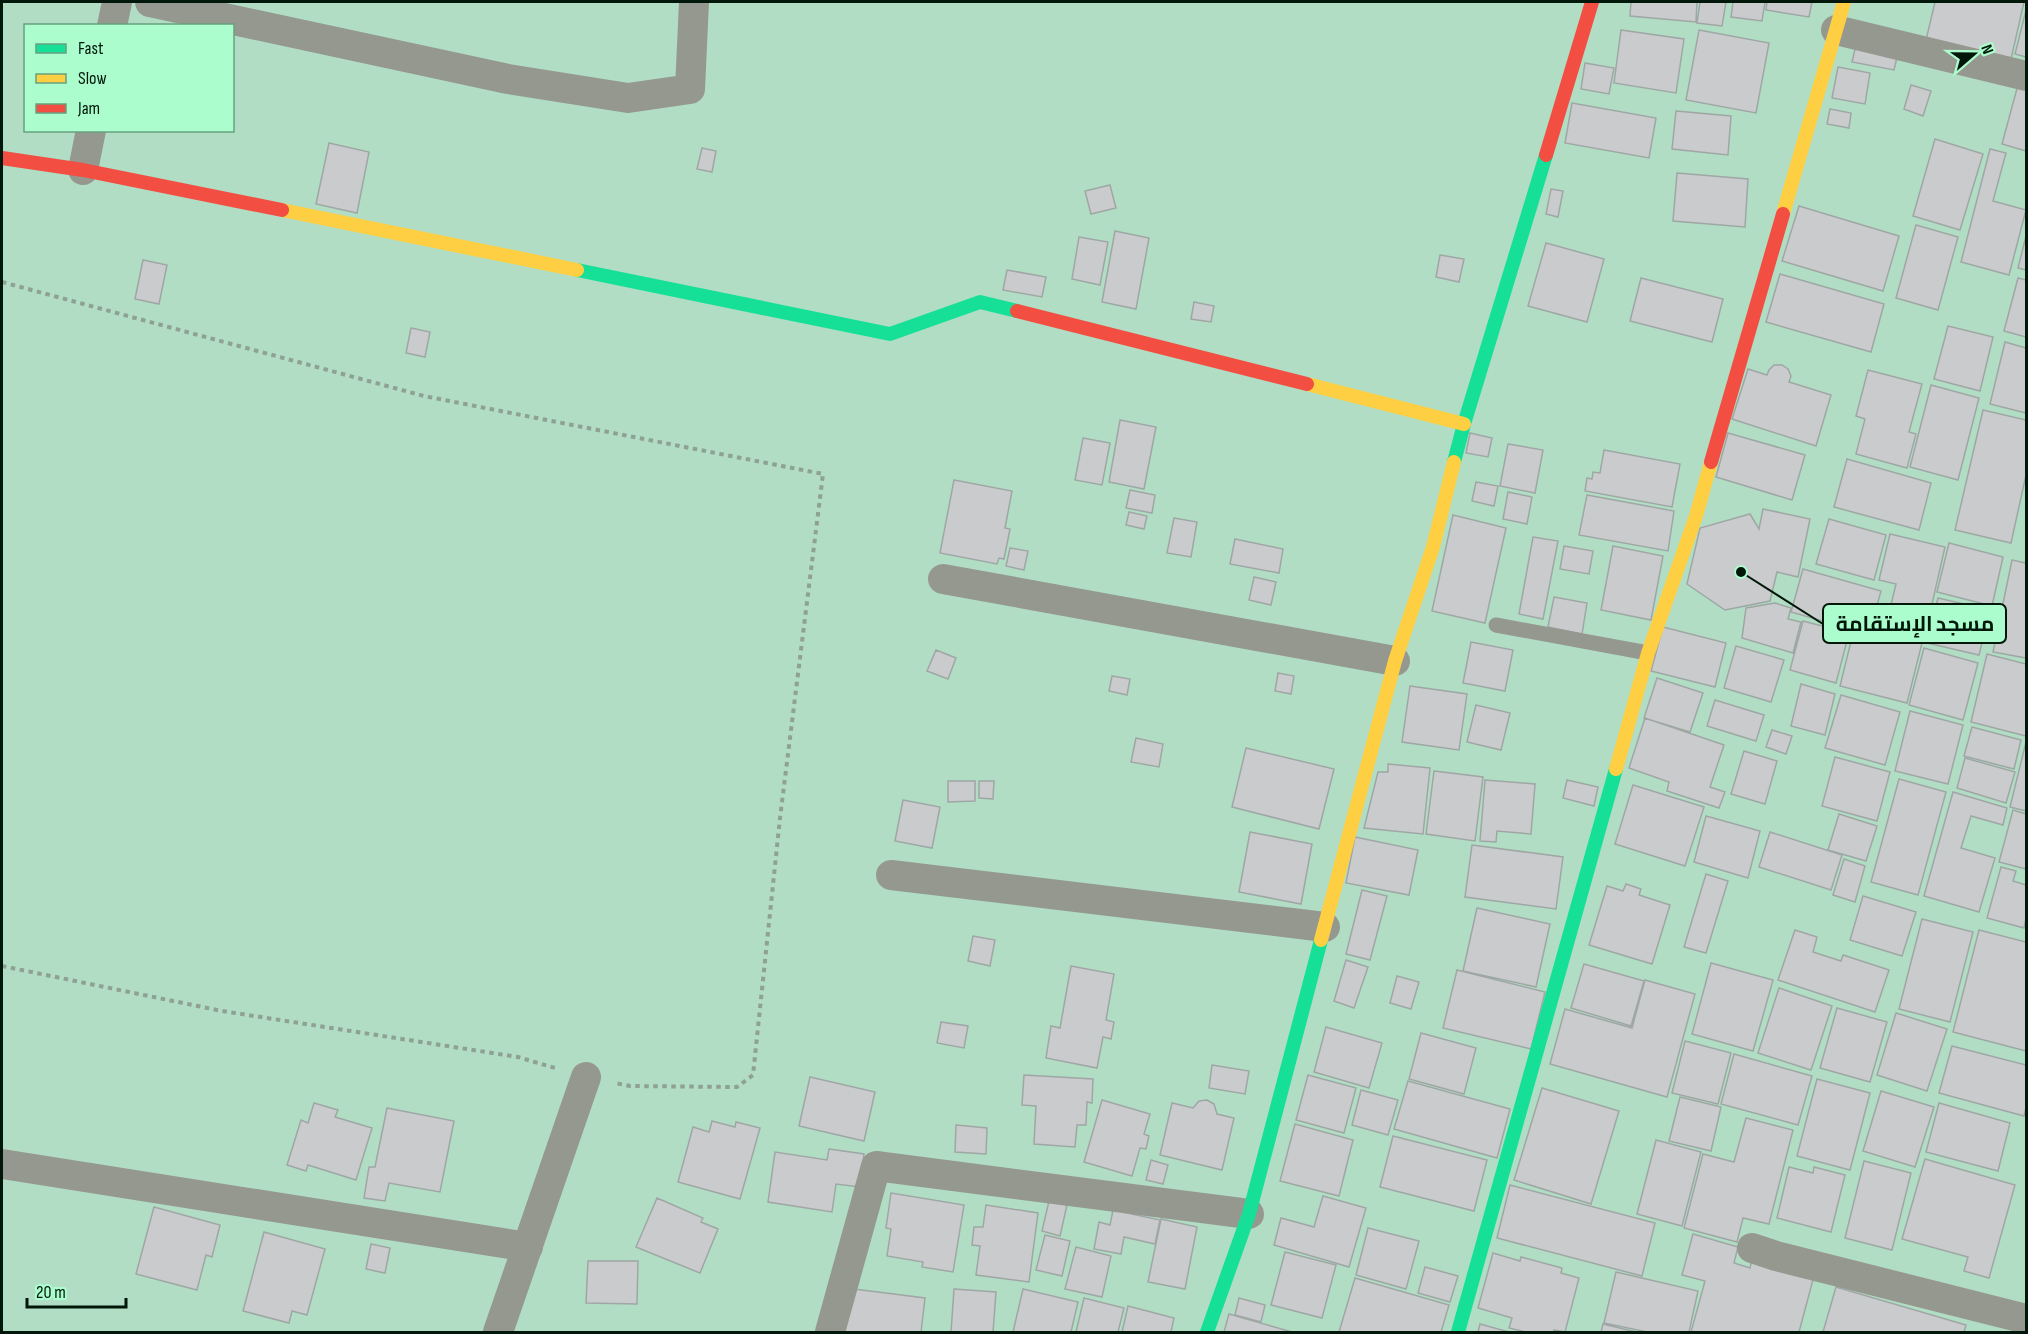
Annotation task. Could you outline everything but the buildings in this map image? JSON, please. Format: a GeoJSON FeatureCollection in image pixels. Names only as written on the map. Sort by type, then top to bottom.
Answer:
{"type":"FeatureCollection","features":[{"type":"Feature","properties":{"kind":"street"},"geometry":{"type":"LineString","coordinates":[[112,24],[117,2]]}},
{"type":"Feature","properties":{"kind":"street"},"geometry":{"type":"LineString","coordinates":[[150,2],[508,79],[628,98],[690,90],[694,2]]}},
{"type":"Feature","properties":{"kind":"street"},"geometry":{"type":"LineString","coordinates":[[1207,1332],[1249,1214],[1395,662],[1433,547],[1464,424],[1592,2]]}},
{"type":"Feature","properties":{"kind":"street"},"geometry":{"type":"LineString","coordinates":[[1458,1332],[1648,653],[1696,516],[1840,16],[2026,76]]}},
{"type":"Feature","properties":{"kind":"street"},"geometry":{"type":"LineString","coordinates":[[83,170],[91,132]]}},
{"type":"Feature","properties":{"kind":"street"},"geometry":{"type":"LineString","coordinates":[[2,158],[83,170],[890,334],[980,302],[1464,424]]}},
{"type":"Feature","properties":{"kind":"street"},"geometry":{"type":"LineString","coordinates":[[943,579],[1395,662]]}},
{"type":"Feature","properties":{"kind":"street"},"geometry":{"type":"LineString","coordinates":[[891,875],[1325,927]]}},
{"type":"Feature","properties":{"kind":"street"},"geometry":{"type":"LineString","coordinates":[[498,1332],[586,1077]]}},
{"type":"Feature","properties":{"kind":"street"},"geometry":{"type":"LineString","coordinates":[[2,1164],[528,1247]]}},
{"type":"Feature","properties":{"kind":"street"},"geometry":{"type":"LineString","coordinates":[[830,1332],[876,1166],[1249,1214]]}},
{"type":"Feature","properties":{"kind":"street"},"geometry":{"type":"LineString","coordinates":[[1752,1248],[1776,1256],[2023,1316]]}},
{"type":"Feature","properties":{"kind":"lane"},"geometry":{"type":"LineString","coordinates":[[1496,625],[1648,653]]}},
{"type":"Feature","properties":{"kind":"path"},"geometry":{"type":"LineString","coordinates":[[2,282],[424,396],[823,474],[780,818],[753,1075],[737,1087],[630,1086],[586,1077],[518,1057],[222,1011],[2,966]]}},
{"type":"Feature","properties":{"kind":"traffic: fast"},"geometry":{"type":"LineString","coordinates":[[1454,462],[1546,155]]}},
{"type":"Feature","properties":{"kind":"traffic: fast"},"geometry":{"type":"LineString","coordinates":[[577,270],[890,334],[980,302],[1017,311]]}},
{"type":"Feature","properties":{"kind":"traffic: fast"},"geometry":{"type":"LineString","coordinates":[[1458,1332],[1616,769]]}},
{"type":"Feature","properties":{"kind":"traffic: fast"},"geometry":{"type":"LineString","coordinates":[[1207,1332],[1249,1214],[1321,940]]}},
{"type":"Feature","properties":{"kind":"traffic: slow"},"geometry":{"type":"LineString","coordinates":[[1783,214],[1844,2]]}},
{"type":"Feature","properties":{"kind":"traffic: slow"},"geometry":{"type":"LineString","coordinates":[[282,210],[577,270]]}},
{"type":"Feature","properties":{"kind":"traffic: slow"},"geometry":{"type":"LineString","coordinates":[[1307,384],[1464,424]]}},
{"type":"Feature","properties":{"kind":"traffic: slow"},"geometry":{"type":"LineString","coordinates":[[1321,940],[1395,661],[1433,547],[1454,462]]}},
{"type":"Feature","properties":{"kind":"traffic: slow"},"geometry":{"type":"LineString","coordinates":[[1616,769],[1648,653],[1696,516],[1711,462]]}},
{"type":"Feature","properties":{"kind":"traffic: jam"},"geometry":{"type":"LineString","coordinates":[[1546,155],[1592,2]]}},
{"type":"Feature","properties":{"kind":"traffic: jam"},"geometry":{"type":"LineString","coordinates":[[2,158],[83,170],[282,210]]}},
{"type":"Feature","properties":{"kind":"traffic: jam"},"geometry":{"type":"LineString","coordinates":[[1711,462],[1783,214]]}},
{"type":"Feature","properties":{"kind":"traffic: jam"},"geometry":{"type":"LineString","coordinates":[[1017,311],[1307,384]]}},
{"type":"Feature","properties":{"kind":"place","name":"مسجد الإستقامة"},"geometry":{"type":"Point","coordinates":[1741,572]}}]}
